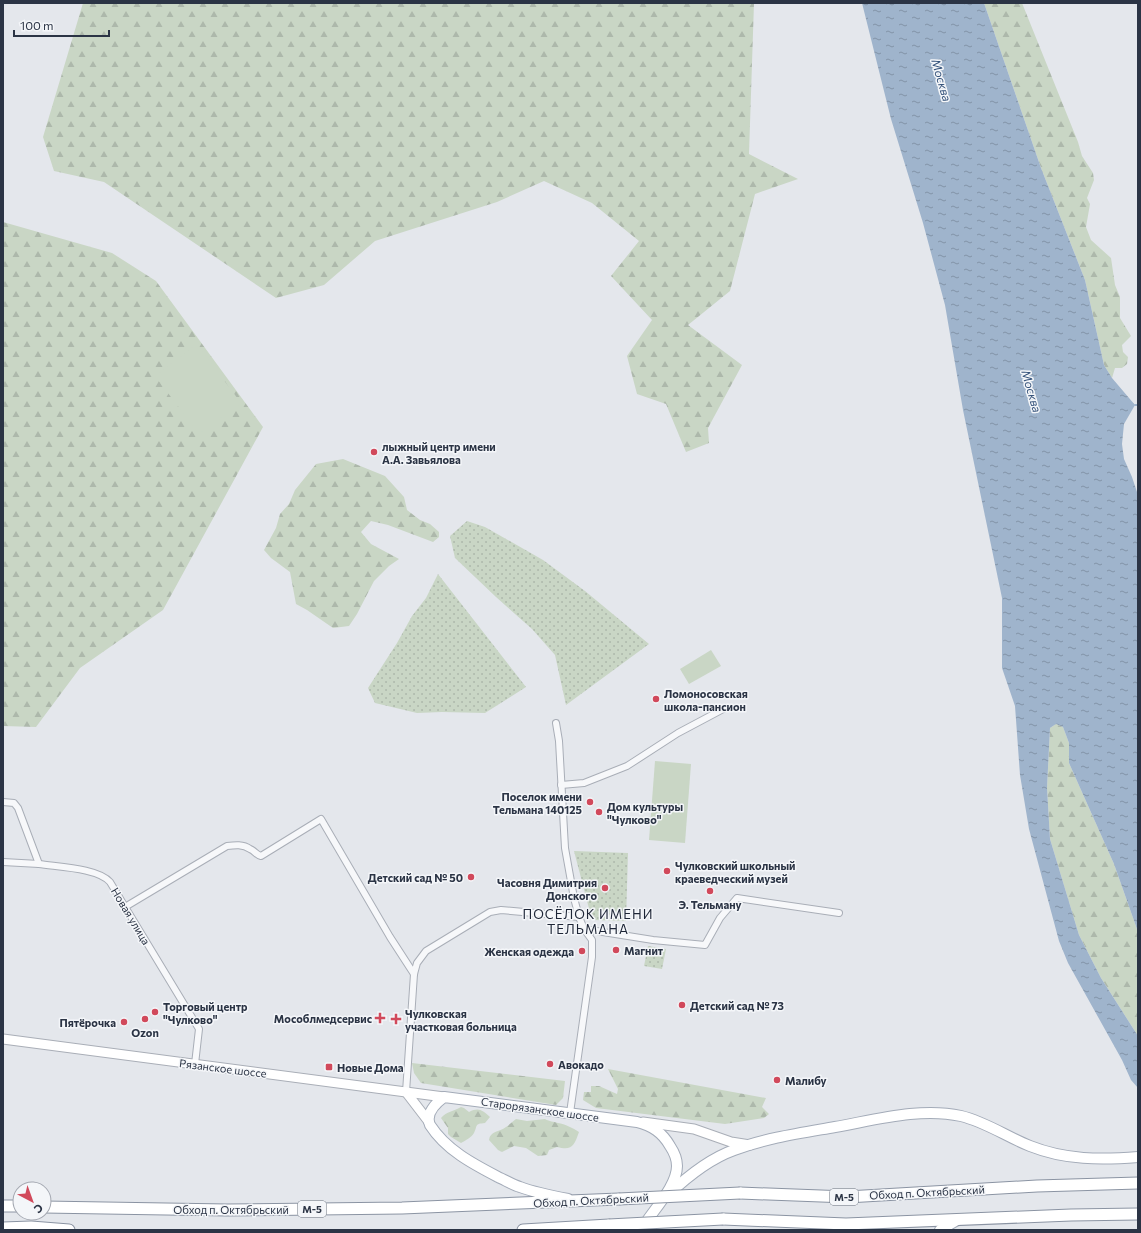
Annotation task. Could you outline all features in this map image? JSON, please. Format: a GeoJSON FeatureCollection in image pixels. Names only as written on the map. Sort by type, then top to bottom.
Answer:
{"type":"FeatureCollection","features":[{"type":"Feature","properties":{"kind":"highway","name":"Обход п. Октябрьский"},"geometry":{"type":"LineString","coordinates":[[52,1207],[227,1210],[394,1209],[740,1193],[847,1197],[1037,1186],[1138,1183]]}},
{"type":"Feature","properties":{"kind":"highway"},"geometry":{"type":"LineString","coordinates":[[523,1230],[723,1219],[846,1224],[1071,1214],[1138,1214]]}},
{"type":"Feature","properties":{"kind":"highway"},"geometry":{"type":"LineString","coordinates":[[3,1228],[31,1227],[69,1230]]}},
{"type":"Feature","properties":{"kind":"main road","name":"Рязанское шоссе"},"geometry":{"type":"LineString","coordinates":[[3,1039],[444,1097]]}},
{"type":"Feature","properties":{"kind":"main road"},"geometry":{"type":"LineString","coordinates":[[406,1092],[435,1132],[445,1143],[480,1168],[519,1187],[548,1195],[580,1201]]}},
{"type":"Feature","properties":{"kind":"main road","name":"Старорязанское шоссе"},"geometry":{"type":"LineString","coordinates":[[444,1097],[637,1122],[652,1127],[663,1136],[673,1151],[676,1162],[674,1179],[657,1207]]}},
{"type":"Feature","properties":{"kind":"main road"},"geometry":{"type":"LineString","coordinates":[[429,1122],[433,1106],[444,1097]]}},
{"type":"Feature","properties":{"kind":"main road"},"geometry":{"type":"LineString","coordinates":[[641,1230],[657,1207],[680,1185],[706,1164],[734,1150],[777,1138],[891,1118],[927,1114],[948,1114],[980,1122],[1030,1146],[1050,1153],[1087,1159],[1138,1157]]}},
{"type":"Feature","properties":{"kind":"main road"},"geometry":{"type":"LineString","coordinates":[[637,1122],[656,1123],[694,1129],[731,1142],[750,1145]]}},
{"type":"Feature","properties":{"kind":"main road"},"geometry":{"type":"LineString","coordinates":[[940,1230],[959,1219]]}},
{"type":"Feature","properties":{"kind":"main road"},"geometry":{"type":"LineString","coordinates":[[592,1230],[609,1225]]}},
{"type":"Feature","properties":{"kind":"street"},"geometry":{"type":"LineString","coordinates":[[561,785],[584,783],[627,766],[678,733],[725,708]]}},
{"type":"Feature","properties":{"kind":"street"},"geometry":{"type":"LineString","coordinates":[[556,724],[559,741],[565,848],[579,917],[584,929],[592,940],[592,957],[570,1113]]}},
{"type":"Feature","properties":{"kind":"street"},"geometry":{"type":"LineString","coordinates":[[3,802],[14,803],[18,808],[39,864]]}},
{"type":"Feature","properties":{"kind":"street"},"geometry":{"type":"LineString","coordinates":[[125,906],[227,846],[240,844],[250,848],[258,856],[261,856],[321,818],[390,937],[414,974]]}},
{"type":"Feature","properties":{"kind":"street","name":"Новая улица"},"geometry":{"type":"LineString","coordinates":[[3,862],[39,864],[96,873],[106,877],[200,1029],[195,1064]]}},
{"type":"Feature","properties":{"kind":"street"},"geometry":{"type":"LineString","coordinates":[[584,929],[653,940],[705,945],[720,918],[737,898],[839,914]]}},
{"type":"Feature","properties":{"kind":"street"},"geometry":{"type":"LineString","coordinates":[[406,1092],[414,974],[417,963],[426,951],[490,912],[501,910],[579,917]]}},
{"type":"Feature","properties":{"kind":"green space"},"geometry":{"type":"Polygon","coordinates":[[[83,3],[754,3],[749,154],[798,179],[755,194],[730,291],[688,325],[742,365],[708,428],[709,443],[686,452],[666,404],[637,394],[627,356],[652,320],[611,276],[639,241],[592,203],[544,181],[497,202],[375,241],[324,285],[276,298],[104,182],[54,171],[43,137],[83,3]]]}},
{"type":"Feature","properties":{"kind":"green space"},"geometry":{"type":"Polygon","coordinates":[[[984,3],[1022,3],[1078,142],[1082,156],[1093,173],[1094,180],[1087,198],[1090,204],[1086,227],[1091,240],[1111,258],[1115,285],[1120,297],[1120,318],[1131,336],[1122,345],[1123,352],[1128,357],[1127,364],[1122,368],[1115,368],[1112,378],[1104,365],[1085,280],[1041,168],[984,3]]]}},
{"type":"Feature","properties":{"kind":"green space"},"geometry":{"type":"Polygon","coordinates":[[[3,222],[112,253],[156,281],[263,427],[163,610],[80,668],[36,727],[3,726],[3,222]]]}},
{"type":"Feature","properties":{"kind":"green space"},"geometry":{"type":"Polygon","coordinates":[[[197,344],[241,403],[199,434],[155,376],[197,344]]]}},
{"type":"Feature","properties":{"kind":"green space"},"geometry":{"type":"Polygon","coordinates":[[[343,459],[385,476],[404,497],[407,510],[420,520],[430,524],[439,532],[439,537],[433,542],[388,525],[371,521],[361,532],[371,544],[399,559],[389,566],[374,581],[349,626],[333,628],[296,604],[290,572],[271,558],[264,550],[276,528],[280,514],[289,504],[295,490],[316,464],[343,459]]]}},
{"type":"Feature","properties":{"kind":"green space"},"geometry":{"type":"Polygon","coordinates":[[[467,521],[485,527],[543,560],[585,591],[649,644],[566,705],[555,655],[532,629],[455,558],[450,536],[467,521]]]}},
{"type":"Feature","properties":{"kind":"green space"},"geometry":{"type":"Polygon","coordinates":[[[438,574],[526,687],[485,713],[417,713],[375,703],[368,688],[397,643],[412,616],[426,598],[438,574]]]}},
{"type":"Feature","properties":{"kind":"green space"},"geometry":{"type":"Polygon","coordinates":[[[711,650],[721,666],[689,684],[680,669],[711,650]]]}},
{"type":"Feature","properties":{"kind":"green space"},"geometry":{"type":"Polygon","coordinates":[[[1056,724],[1063,727],[1069,743],[1069,763],[1114,864],[1138,932],[1138,1036],[1101,978],[1079,935],[1050,839],[1047,788],[1050,728],[1056,724]]]}},
{"type":"Feature","properties":{"kind":"green space"},"geometry":{"type":"Polygon","coordinates":[[[655,761],[691,764],[685,843],[649,840],[655,761]]]}},
{"type":"Feature","properties":{"kind":"green space"},"geometry":{"type":"Polygon","coordinates":[[[574,851],[628,853],[626,921],[592,920],[574,851]]]}},
{"type":"Feature","properties":{"kind":"green space"},"geometry":{"type":"Polygon","coordinates":[[[648,946],[666,949],[662,969],[644,966],[648,946]]]}},
{"type":"Feature","properties":{"kind":"green space"},"geometry":{"type":"Polygon","coordinates":[[[412,1063],[565,1081],[563,1098],[556,1105],[421,1083],[414,1073],[412,1063]]]}},
{"type":"Feature","properties":{"kind":"green space"},"geometry":{"type":"Polygon","coordinates":[[[608,1069],[766,1098],[762,1107],[769,1114],[764,1118],[725,1124],[596,1108],[583,1100],[584,1092],[591,1092],[591,1086],[599,1086],[617,1094],[618,1089],[608,1069]]]}},
{"type":"Feature","properties":{"kind":"green space"},"geometry":{"type":"Polygon","coordinates":[[[461,1107],[469,1112],[480,1110],[490,1117],[485,1123],[478,1124],[473,1135],[461,1143],[448,1134],[448,1128],[441,1118],[461,1107]]]}},
{"type":"Feature","properties":{"kind":"green space"},"geometry":{"type":"Polygon","coordinates":[[[516,1119],[527,1121],[545,1119],[566,1125],[579,1132],[576,1141],[572,1146],[569,1148],[557,1147],[549,1150],[547,1155],[538,1156],[526,1148],[514,1146],[502,1152],[498,1150],[489,1140],[491,1135],[506,1127],[516,1119]]]}},
{"type":"Feature","properties":{"kind":"water","name":"Москва"},"geometry":{"type":"Polygon","coordinates":[[[862,3],[984,3],[1041,168],[1085,280],[1104,365],[1112,378],[1135,405],[1124,424],[1122,444],[1124,459],[1138,495],[1138,932],[1114,864],[1069,763],[1069,743],[1063,727],[1056,724],[1050,728],[1047,788],[1050,839],[1079,935],[1101,978],[1138,1036],[1138,1088],[1131,1080],[1122,1060],[1068,963],[1059,941],[1029,829],[1020,775],[1015,706],[1002,668],[1002,598],[963,410],[945,305],[923,223],[891,119],[862,3]]]}},
{"type":"Feature","properties":{"kind":"place","name":"лыжный центр имени А.А. Завьялова"},"geometry":{"type":"Point","coordinates":[374,452]}},
{"type":"Feature","properties":{"kind":"place","name":"Ломоносовская школа-пансион"},"geometry":{"type":"Point","coordinates":[656,699]}},
{"type":"Feature","properties":{"kind":"place","name":"Поселок имени Тельмана 140125"},"geometry":{"type":"Point","coordinates":[590,802]}},
{"type":"Feature","properties":{"kind":"place","name":"Дом культуры \"Чулково\""},"geometry":{"type":"Point","coordinates":[599,812]}},
{"type":"Feature","properties":{"kind":"place","name":"Чулковский школьный краеведческий музей"},"geometry":{"type":"Point","coordinates":[667,871]}},
{"type":"Feature","properties":{"kind":"place","name":"Детский сад № 50"},"geometry":{"type":"Point","coordinates":[471,877]}},
{"type":"Feature","properties":{"kind":"place","name":"Часовня Димитрия Донского"},"geometry":{"type":"Point","coordinates":[605,888]}},
{"type":"Feature","properties":{"kind":"place","name":"Э. Тельману"},"geometry":{"type":"Point","coordinates":[710,891]}},
{"type":"Feature","properties":{"kind":"place","name":"Магнит"},"geometry":{"type":"Point","coordinates":[616,950]}},
{"type":"Feature","properties":{"kind":"place","name":"Женская одежда"},"geometry":{"type":"Point","coordinates":[582,951]}},
{"type":"Feature","properties":{"kind":"place","name":"Детский сад № 73"},"geometry":{"type":"Point","coordinates":[682,1005]}},
{"type":"Feature","properties":{"kind":"place","name":"Торговый центр \"Чулково\""},"geometry":{"type":"Point","coordinates":[155,1012]}},
{"type":"Feature","properties":{"kind":"place","name":"Мособлмедсервис"},"geometry":{"type":"Point","coordinates":[380,1018]}},
{"type":"Feature","properties":{"kind":"place","name":"Ozon"},"geometry":{"type":"Point","coordinates":[145,1019]}},
{"type":"Feature","properties":{"kind":"place","name":"Чулковская участковая больница"},"geometry":{"type":"Point","coordinates":[396,1019]}},
{"type":"Feature","properties":{"kind":"place","name":"Пятёрочка"},"geometry":{"type":"Point","coordinates":[124,1022]}},
{"type":"Feature","properties":{"kind":"place","name":"Авокадо"},"geometry":{"type":"Point","coordinates":[550,1064]}},
{"type":"Feature","properties":{"kind":"place","name":"Новые Дома"},"geometry":{"type":"Point","coordinates":[329,1067]}},
{"type":"Feature","properties":{"kind":"place","name":"Малибу"},"geometry":{"type":"Point","coordinates":[777,1080]}},
{"type":"Feature","properties":{"kind":"district","name":"ПОСЁЛОК ИМЕНИ ТЕЛЬМАНА"},"geometry":{"type":"Point","coordinates":[588,922]}}]}
